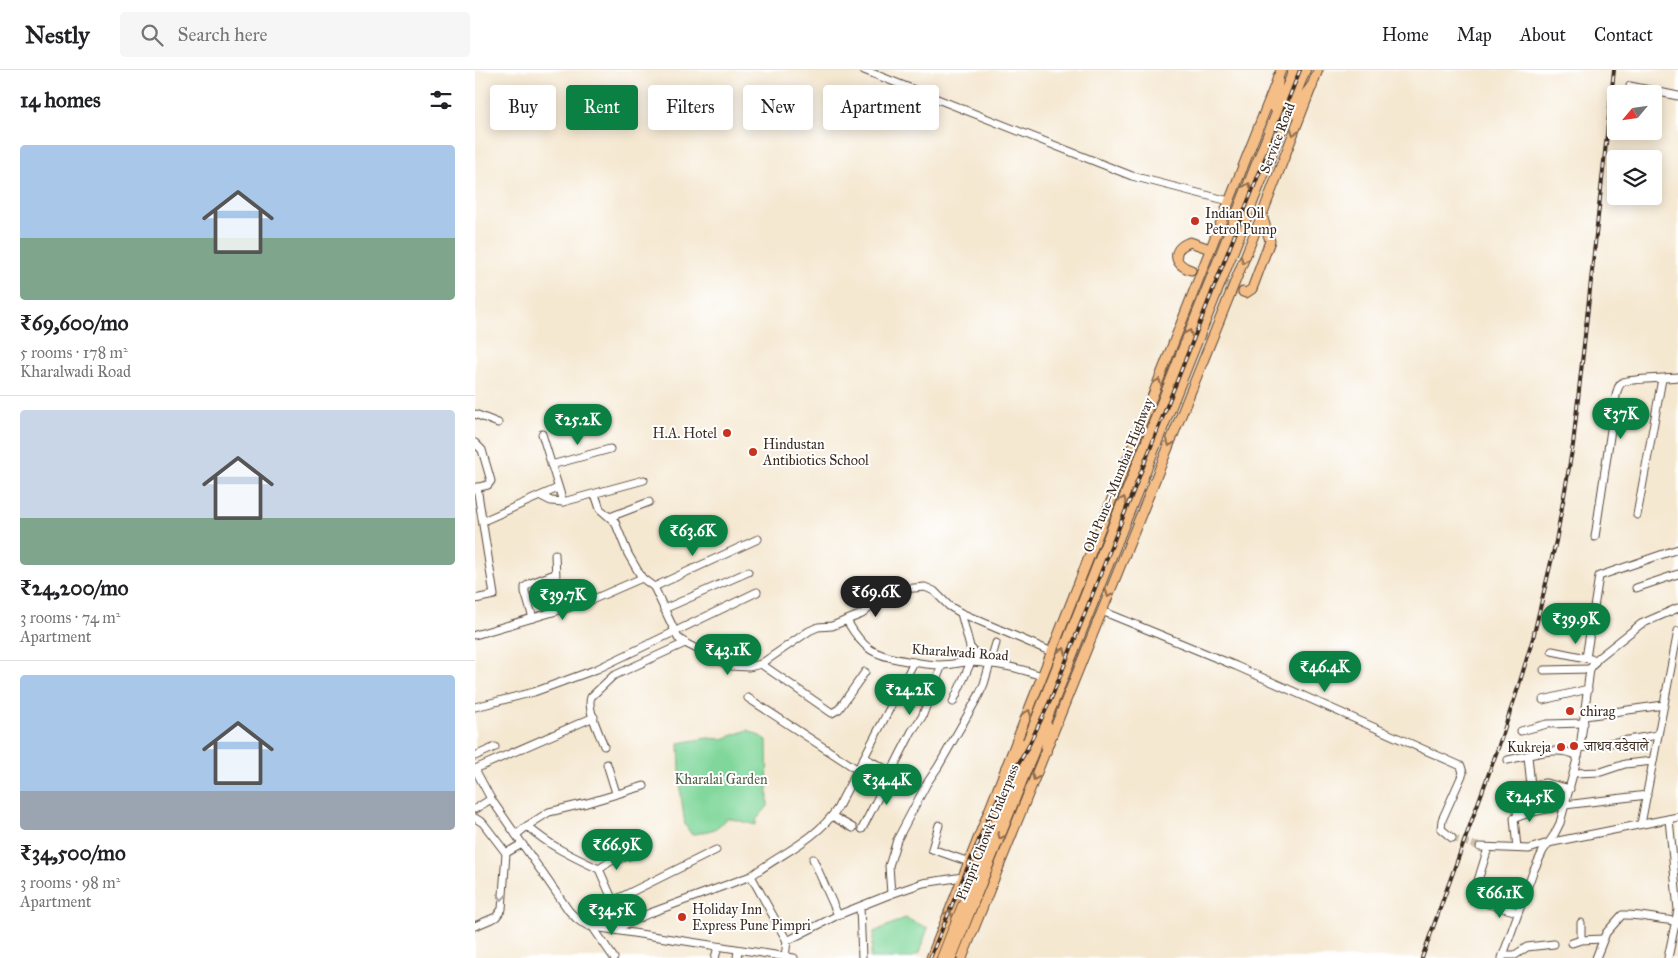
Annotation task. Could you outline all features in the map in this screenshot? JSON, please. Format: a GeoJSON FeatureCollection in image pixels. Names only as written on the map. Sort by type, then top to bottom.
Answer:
{"type":"FeatureCollection","features":[{"type":"Feature","properties":{"kind":"highway"},"geometry":{"type":"LineString","coordinates":[[1234,234],[1278,123],[1294,70]]}},
{"type":"Feature","properties":{"kind":"highway"},"geometry":{"type":"LineString","coordinates":[[1278,123],[1305,70]]}},
{"type":"Feature","properties":{"kind":"highway"},"geometry":{"type":"LineString","coordinates":[[1278,123],[1279,73]]}},
{"type":"Feature","properties":{"kind":"highway"},"geometry":{"type":"LineString","coordinates":[[1278,123],[1312,86]]}},
{"type":"Feature","properties":{"kind":"highway","name":"Old Pune–Mumbai Highway"},"geometry":{"type":"LineString","coordinates":[[1049,716],[1234,234]]}},
{"type":"Feature","properties":{"kind":"highway","name":"Old Pune–Mumbai Highway"},"geometry":{"type":"LineString","coordinates":[[1032,729],[1234,234]]}},
{"type":"Feature","properties":{"kind":"highway"},"geometry":{"type":"LineString","coordinates":[[1046,751],[1049,716]]}},
{"type":"Feature","properties":{"kind":"highway","name":"Pimpri Chowk Underpass"},"geometry":{"type":"LineString","coordinates":[[951,958],[1049,716]]}},
{"type":"Feature","properties":{"kind":"highway"},"geometry":{"type":"LineString","coordinates":[[1006,768],[1032,729]]}},
{"type":"Feature","properties":{"kind":"highway","name":"Pimpri Chowk Underpass"},"geometry":{"type":"LineString","coordinates":[[942,958],[1032,729]]}},
{"type":"Feature","properties":{"kind":"main road","name":"Service Road"},"geometry":{"type":"LineString","coordinates":[[962,958],[1262,215],[1318,70]]}},
{"type":"Feature","properties":{"kind":"main road"},"geometry":{"type":"LineString","coordinates":[[931,958],[1279,73]]}},
{"type":"Feature","properties":{"kind":"main road"},"geometry":{"type":"LineString","coordinates":[[1243,292],[1249,292],[1252,289],[1269,241],[1262,215]]}},
{"type":"Feature","properties":{"kind":"main road"},"geometry":{"type":"LineString","coordinates":[[1191,270],[1180,264],[1177,260],[1176,255],[1181,247],[1190,242],[1210,249]]}},
{"type":"Feature","properties":{"kind":"street"},"geometry":{"type":"LineString","coordinates":[[864,70],[1131,176],[1229,201]]}},
{"type":"Feature","properties":{"kind":"street"},"geometry":{"type":"LineString","coordinates":[[1663,93],[1678,96]]}},
{"type":"Feature","properties":{"kind":"street"},"geometry":{"type":"LineString","coordinates":[[1595,537],[1617,390],[1625,381],[1678,377]]}},
{"type":"Feature","properties":{"kind":"street"},"geometry":{"type":"LineString","coordinates":[[1637,514],[1662,379]]}},
{"type":"Feature","properties":{"kind":"street"},"geometry":{"type":"LineString","coordinates":[[475,414],[498,423]]}},
{"type":"Feature","properties":{"kind":"street"},"geometry":{"type":"LineString","coordinates":[[542,434],[563,502]]}},
{"type":"Feature","properties":{"kind":"street"},"geometry":{"type":"LineString","coordinates":[[475,443],[481,450],[491,481],[476,488],[494,595],[475,599]]}},
{"type":"Feature","properties":{"kind":"street"},"geometry":{"type":"LineString","coordinates":[[551,465],[610,449]]}},
{"type":"Feature","properties":{"kind":"street"},"geometry":{"type":"LineString","coordinates":[[541,496],[551,501],[563,502],[644,480]]}},
{"type":"Feature","properties":{"kind":"street"},"geometry":{"type":"LineString","coordinates":[[483,521],[559,488]]}},
{"type":"Feature","properties":{"kind":"street"},"geometry":{"type":"LineString","coordinates":[[595,494],[600,509],[615,522],[628,554],[642,578],[653,587],[679,638],[730,666],[749,667],[761,664],[809,631],[832,626],[862,614],[892,590],[925,587],[934,591],[949,606],[961,613],[1052,652]]}},
{"type":"Feature","properties":{"kind":"street"},"geometry":{"type":"LineString","coordinates":[[609,517],[649,502]]}},
{"type":"Feature","properties":{"kind":"street"},"geometry":{"type":"LineString","coordinates":[[653,587],[758,539]]}},
{"type":"Feature","properties":{"kind":"street"},"geometry":{"type":"LineString","coordinates":[[1586,658],[1599,576],[1678,549]]}},
{"type":"Feature","properties":{"kind":"street"},"geometry":{"type":"LineString","coordinates":[[555,554],[556,578],[568,608]]}},
{"type":"Feature","properties":{"kind":"street"},"geometry":{"type":"LineString","coordinates":[[665,609],[749,572]]}},
{"type":"Feature","properties":{"kind":"street"},"geometry":{"type":"LineString","coordinates":[[1636,588],[1678,574]]}},
{"type":"Feature","properties":{"kind":"street"},"geometry":{"type":"LineString","coordinates":[[533,618],[525,588],[531,583],[552,575],[556,578]]}},
{"type":"Feature","properties":{"kind":"street"},"geometry":{"type":"LineString","coordinates":[[475,635],[587,602],[642,578]]}},
{"type":"Feature","properties":{"kind":"street"},"geometry":{"type":"LineString","coordinates":[[475,707],[534,692],[597,669],[757,592]]}},
{"type":"Feature","properties":{"kind":"street"},"geometry":{"type":"LineString","coordinates":[[1554,944],[1527,947],[1515,955],[1503,956],[1533,872],[1560,823],[1580,748],[1590,669],[1596,660],[1641,624],[1678,608]]}},
{"type":"Feature","properties":{"kind":"street"},"geometry":{"type":"LineString","coordinates":[[1102,611],[1244,670],[1461,766],[1463,773],[1441,820],[1441,828],[1452,838]]}},
{"type":"Feature","properties":{"kind":"street"},"geometry":{"type":"LineString","coordinates":[[961,613],[970,647],[987,663]]}},
{"type":"Feature","properties":{"kind":"street","name":"Kharalwadi Road"},"geometry":{"type":"LineString","coordinates":[[847,621],[857,638],[871,651],[886,657],[942,665],[971,662],[987,663],[1042,676]]}},
{"type":"Feature","properties":{"kind":"street"},"geometry":{"type":"LineString","coordinates":[[1641,824],[1678,630]]}},
{"type":"Feature","properties":{"kind":"street"},"geometry":{"type":"LineString","coordinates":[[604,746],[589,701],[608,680],[629,668],[685,643]]}},
{"type":"Feature","properties":{"kind":"street"},"geometry":{"type":"LineString","coordinates":[[891,894],[889,866],[897,840],[919,798],[979,695],[984,684],[987,663],[996,643]]}},
{"type":"Feature","properties":{"kind":"street"},"geometry":{"type":"LineString","coordinates":[[1552,651],[1596,660]]}},
{"type":"Feature","properties":{"kind":"street"},"geometry":{"type":"LineString","coordinates":[[613,930],[650,913],[751,876],[812,836],[832,816],[865,758],[914,662]]}},
{"type":"Feature","properties":{"kind":"street"},"geometry":{"type":"LineString","coordinates":[[953,702],[971,662]]}},
{"type":"Feature","properties":{"kind":"street"},"geometry":{"type":"LineString","coordinates":[[761,664],[832,713],[839,709],[865,672]]}},
{"type":"Feature","properties":{"kind":"street"},"geometry":{"type":"LineString","coordinates":[[862,829],[922,717],[942,665]]}},
{"type":"Feature","properties":{"kind":"street"},"geometry":{"type":"LineString","coordinates":[[1545,670],[1590,669]]}},
{"type":"Feature","properties":{"kind":"street"},"geometry":{"type":"LineString","coordinates":[[1543,700],[1588,689]]}},
{"type":"Feature","properties":{"kind":"street"},"geometry":{"type":"LineString","coordinates":[[748,698],[858,770]]}},
{"type":"Feature","properties":{"kind":"street"},"geometry":{"type":"LineString","coordinates":[[1521,731],[1547,724],[1585,720],[1664,705]]}},
{"type":"Feature","properties":{"kind":"street"},"geometry":{"type":"LineString","coordinates":[[594,717],[475,769],[491,799],[569,911],[581,922],[591,926],[774,957],[794,958]]}},
{"type":"Feature","properties":{"kind":"street"},"geometry":{"type":"LineString","coordinates":[[1580,748],[1658,735]]}},
{"type":"Feature","properties":{"kind":"street"},"geometry":{"type":"LineString","coordinates":[[475,756],[495,747]]}},
{"type":"Feature","properties":{"kind":"street"},"geometry":{"type":"LineString","coordinates":[[1508,760],[1546,751],[1563,750],[1578,756]]}},
{"type":"Feature","properties":{"kind":"street"},"geometry":{"type":"LineString","coordinates":[[1528,756],[1529,786],[1533,812]]}},
{"type":"Feature","properties":{"kind":"street"},"geometry":{"type":"LineString","coordinates":[[865,758],[891,772]]}},
{"type":"Feature","properties":{"kind":"street"},"geometry":{"type":"LineString","coordinates":[[1574,773],[1601,772],[1625,764],[1653,761]]}},
{"type":"Feature","properties":{"kind":"street"},"geometry":{"type":"LineString","coordinates":[[607,764],[616,794]]}},
{"type":"Feature","properties":{"kind":"street"},"geometry":{"type":"LineString","coordinates":[[1518,817],[1512,790],[1545,783],[1570,788]]}},
{"type":"Feature","properties":{"kind":"street"},"geometry":{"type":"LineString","coordinates":[[516,835],[549,812],[644,786]]}},
{"type":"Feature","properties":{"kind":"street"},"geometry":{"type":"LineString","coordinates":[[1517,848],[1514,818],[1565,805],[1647,795]]}},
{"type":"Feature","properties":{"kind":"street"},"geometry":{"type":"LineString","coordinates":[[475,809],[491,799]]}},
{"type":"Feature","properties":{"kind":"street"},"geometry":{"type":"LineString","coordinates":[[832,816],[853,828]]}},
{"type":"Feature","properties":{"kind":"street"},"geometry":{"type":"LineString","coordinates":[[1480,847],[1529,849],[1548,843],[1678,817]]}},
{"type":"Feature","properties":{"kind":"street"},"geometry":{"type":"LineString","coordinates":[[475,818],[483,823],[506,853],[502,909],[496,916],[475,926]]}},
{"type":"Feature","properties":{"kind":"street"},"geometry":{"type":"LineString","coordinates":[[1668,958],[1678,910],[1677,883],[1669,819]]}},
{"type":"Feature","properties":{"kind":"street"},"geometry":{"type":"LineString","coordinates":[[939,825],[932,849],[969,862]]}},
{"type":"Feature","properties":{"kind":"street"},"geometry":{"type":"LineString","coordinates":[[527,826],[545,841],[567,855],[599,869],[613,901]]}},
{"type":"Feature","properties":{"kind":"street"},"geometry":{"type":"LineString","coordinates":[[506,853],[522,844]]}},
{"type":"Feature","properties":{"kind":"street"},"geometry":{"type":"LineString","coordinates":[[1472,900],[1488,848]]}},
{"type":"Feature","properties":{"kind":"street"},"geometry":{"type":"LineString","coordinates":[[581,922],[613,901],[716,850]]}},
{"type":"Feature","properties":{"kind":"street"},"geometry":{"type":"LineString","coordinates":[[599,869],[611,861],[644,852]]}},
{"type":"Feature","properties":{"kind":"street"},"geometry":{"type":"LineString","coordinates":[[813,859],[838,916]]}},
{"type":"Feature","properties":{"kind":"street"},"geometry":{"type":"LineString","coordinates":[[751,876],[787,941],[785,957]]}},
{"type":"Feature","properties":{"kind":"street"},"geometry":{"type":"LineString","coordinates":[[787,941],[838,916],[891,894],[923,883],[963,877]]}},
{"type":"Feature","properties":{"kind":"street"},"geometry":{"type":"LineString","coordinates":[[1488,904],[1518,912]]}},
{"type":"Feature","properties":{"kind":"street"},"geometry":{"type":"LineString","coordinates":[[861,907],[862,958]]}},
{"type":"Feature","properties":{"kind":"street"},"geometry":{"type":"LineString","coordinates":[[1596,958],[1606,933],[1623,915],[1636,914],[1677,921]]}},
{"type":"Feature","properties":{"kind":"street"},"geometry":{"type":"LineString","coordinates":[[1581,924],[1581,940]]}},
{"type":"Feature","properties":{"kind":"street"},"geometry":{"type":"LineString","coordinates":[[591,926],[614,958]]}},
{"type":"Feature","properties":{"kind":"street"},"geometry":{"type":"LineString","coordinates":[[1572,943],[1581,940],[1603,939]]}},
{"type":"Feature","properties":{"kind":"street"},"geometry":{"type":"LineString","coordinates":[[715,958],[718,947]]}},
{"type":"Feature","properties":{"kind":"street"},"geometry":{"type":"LineString","coordinates":[[737,958],[738,950]]}},
{"type":"Feature","properties":{"kind":"green space","name":"Kharalai Garden"},"geometry":{"type":"Polygon","coordinates":[[[748,730],[767,740],[768,806],[756,820],[756,825],[728,818],[715,829],[692,835],[685,825],[681,795],[679,743],[707,738],[722,739],[748,730]]]}},
{"type":"Feature","properties":{"kind":"green space"},"geometry":{"type":"Polygon","coordinates":[[[905,918],[928,928],[919,953],[910,958],[870,958],[874,932],[905,918]]]}},
{"type":"Feature","properties":{"kind":"tunnel"},"geometry":{"type":"LineString","coordinates":[[1195,272],[1243,292]]}},
{"type":"Feature","properties":{"kind":"tunnel"},"geometry":{"type":"LineString","coordinates":[[1452,838],[1480,847]]}},
{"type":"Feature","properties":{"kind":"railway"},"geometry":{"type":"LineString","coordinates":[[930,958],[991,811],[1027,749],[1051,699],[1300,70]]}},
{"type":"Feature","properties":{"kind":"railway"},"geometry":{"type":"LineString","coordinates":[[1422,958],[1518,688],[1533,638],[1556,541],[1573,445],[1614,70]]}},
{"type":"Feature","properties":{"kind":"place","name":"Indian Oil Petrol Pump"},"geometry":{"type":"Point","coordinates":[1195,221]}},
{"type":"Feature","properties":{"kind":"place","name":"H.A. Hotel"},"geometry":{"type":"Point","coordinates":[727,433]}},
{"type":"Feature","properties":{"kind":"place","name":"Hindustan Antibiotics School"},"geometry":{"type":"Point","coordinates":[753,452]}},
{"type":"Feature","properties":{"kind":"place","name":"chirag"},"geometry":{"type":"Point","coordinates":[1570,711]}},
{"type":"Feature","properties":{"kind":"place","name":"जाधव वडेवाले"},"geometry":{"type":"Point","coordinates":[1574,746]}},
{"type":"Feature","properties":{"kind":"place","name":"Kukreja"},"geometry":{"type":"Point","coordinates":[1561,747]}},
{"type":"Feature","properties":{"kind":"place","name":"Holiday Inn Express Pune Pimpri"},"geometry":{"type":"Point","coordinates":[682,917]}}]}
